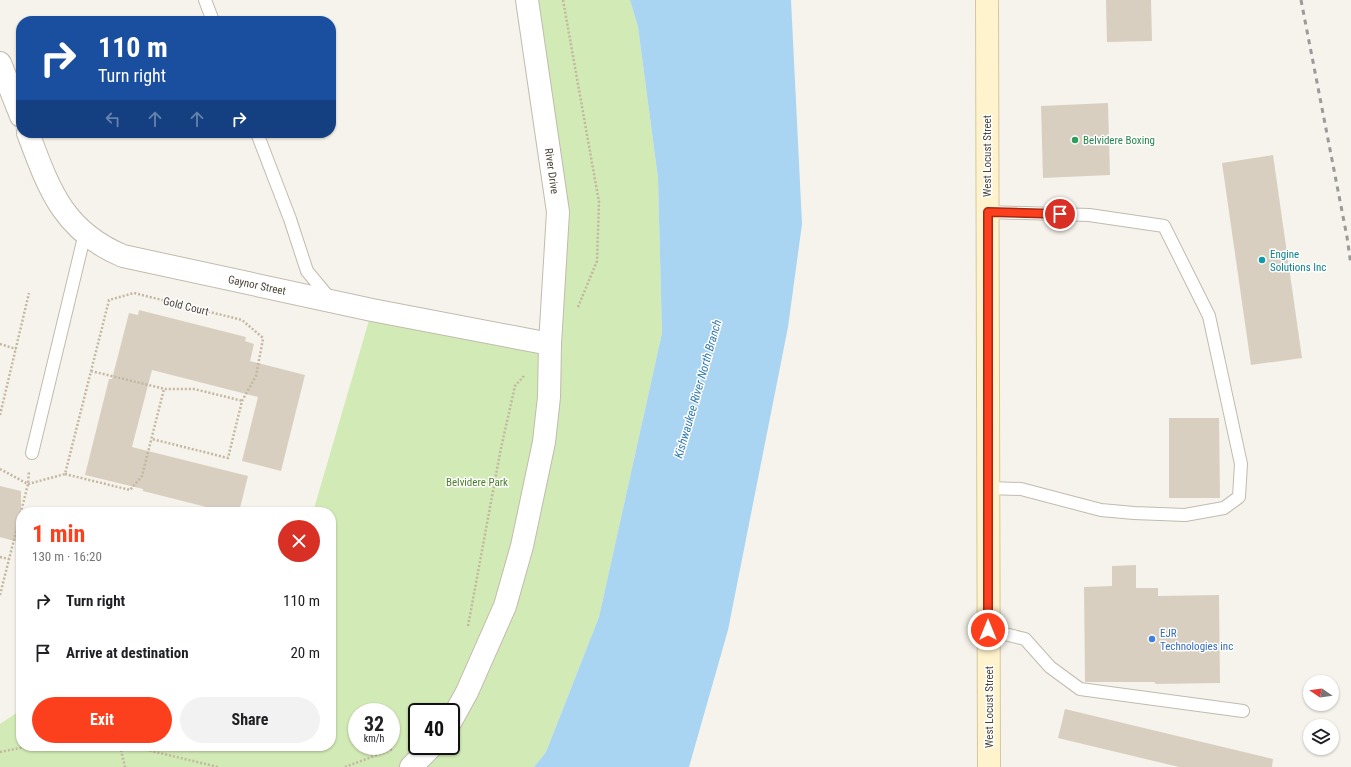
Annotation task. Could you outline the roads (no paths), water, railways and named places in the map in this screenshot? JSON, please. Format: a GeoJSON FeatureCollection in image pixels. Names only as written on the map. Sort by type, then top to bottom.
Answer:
{"type":"FeatureCollection","features":[{"type":"Feature","properties":{"kind":"street","name":"River Drive"},"geometry":{"type":"LineString","coordinates":[[460,705],[505,606],[522,546],[544,442],[549,397],[550,344],[558,212],[527,0]]}},
{"type":"Feature","properties":{"kind":"street","name":"West Locust Street"},"geometry":{"type":"LineString","coordinates":[[987,0],[989,767]]}},
{"type":"Feature","properties":{"kind":"street"},"geometry":{"type":"LineString","coordinates":[[0,63],[16,103]]}},
{"type":"Feature","properties":{"kind":"street","name":"Gaynor Street"},"geometry":{"type":"LineString","coordinates":[[30,138],[46,179],[63,210],[73,223],[109,250],[123,256],[372,310],[550,344]]}},
{"type":"Feature","properties":{"kind":"street"},"geometry":{"type":"LineString","coordinates":[[411,767],[423,755]]}},
{"type":"Feature","properties":{"kind":"lane"},"geometry":{"type":"LineString","coordinates":[[205,0],[212,16]]}},
{"type":"Feature","properties":{"kind":"lane"},"geometry":{"type":"LineString","coordinates":[[259,138],[290,219],[307,271],[332,301]]}},
{"type":"Feature","properties":{"kind":"lane"},"geometry":{"type":"LineString","coordinates":[[988,212],[1089,214],[1164,226],[1209,316],[1240,464],[1239,497],[1224,508],[1186,514],[1134,513],[1101,510],[1021,489],[988,488]]}},
{"type":"Feature","properties":{"kind":"lane"},"geometry":{"type":"LineString","coordinates":[[32,453],[85,233]]}},
{"type":"Feature","properties":{"kind":"lane"},"geometry":{"type":"LineString","coordinates":[[988,630],[1025,639],[1050,667],[1080,689],[1242,711]]}},
{"type":"Feature","properties":{"kind":"water","name":"Kishwaukee River North Branch"},"geometry":{"type":"Polygon","coordinates":[[[630,0],[791,0],[802,224],[788,327],[728,630],[689,767],[534,767],[546,752],[599,617],[662,333],[658,178],[638,27],[630,0]]]}},
{"type":"Feature","properties":{"kind":"railway"},"geometry":{"type":"LineString","coordinates":[[1301,0],[1347,237],[1351,265]]}},
{"type":"Feature","properties":{"kind":"place","name":"Belvidere Boxing"},"geometry":{"type":"Point","coordinates":[1075,140]}},
{"type":"Feature","properties":{"kind":"place","name":"Engine Solutions Inc"},"geometry":{"type":"Point","coordinates":[1262,260]}},
{"type":"Feature","properties":{"kind":"place","name":"EJR Technologies inc"},"geometry":{"type":"Point","coordinates":[1152,639]}},
{"type":"Feature","properties":{"kind":"park label","name":"Belvidere Park"},"geometry":{"type":"Point","coordinates":[477,482]}}]}
